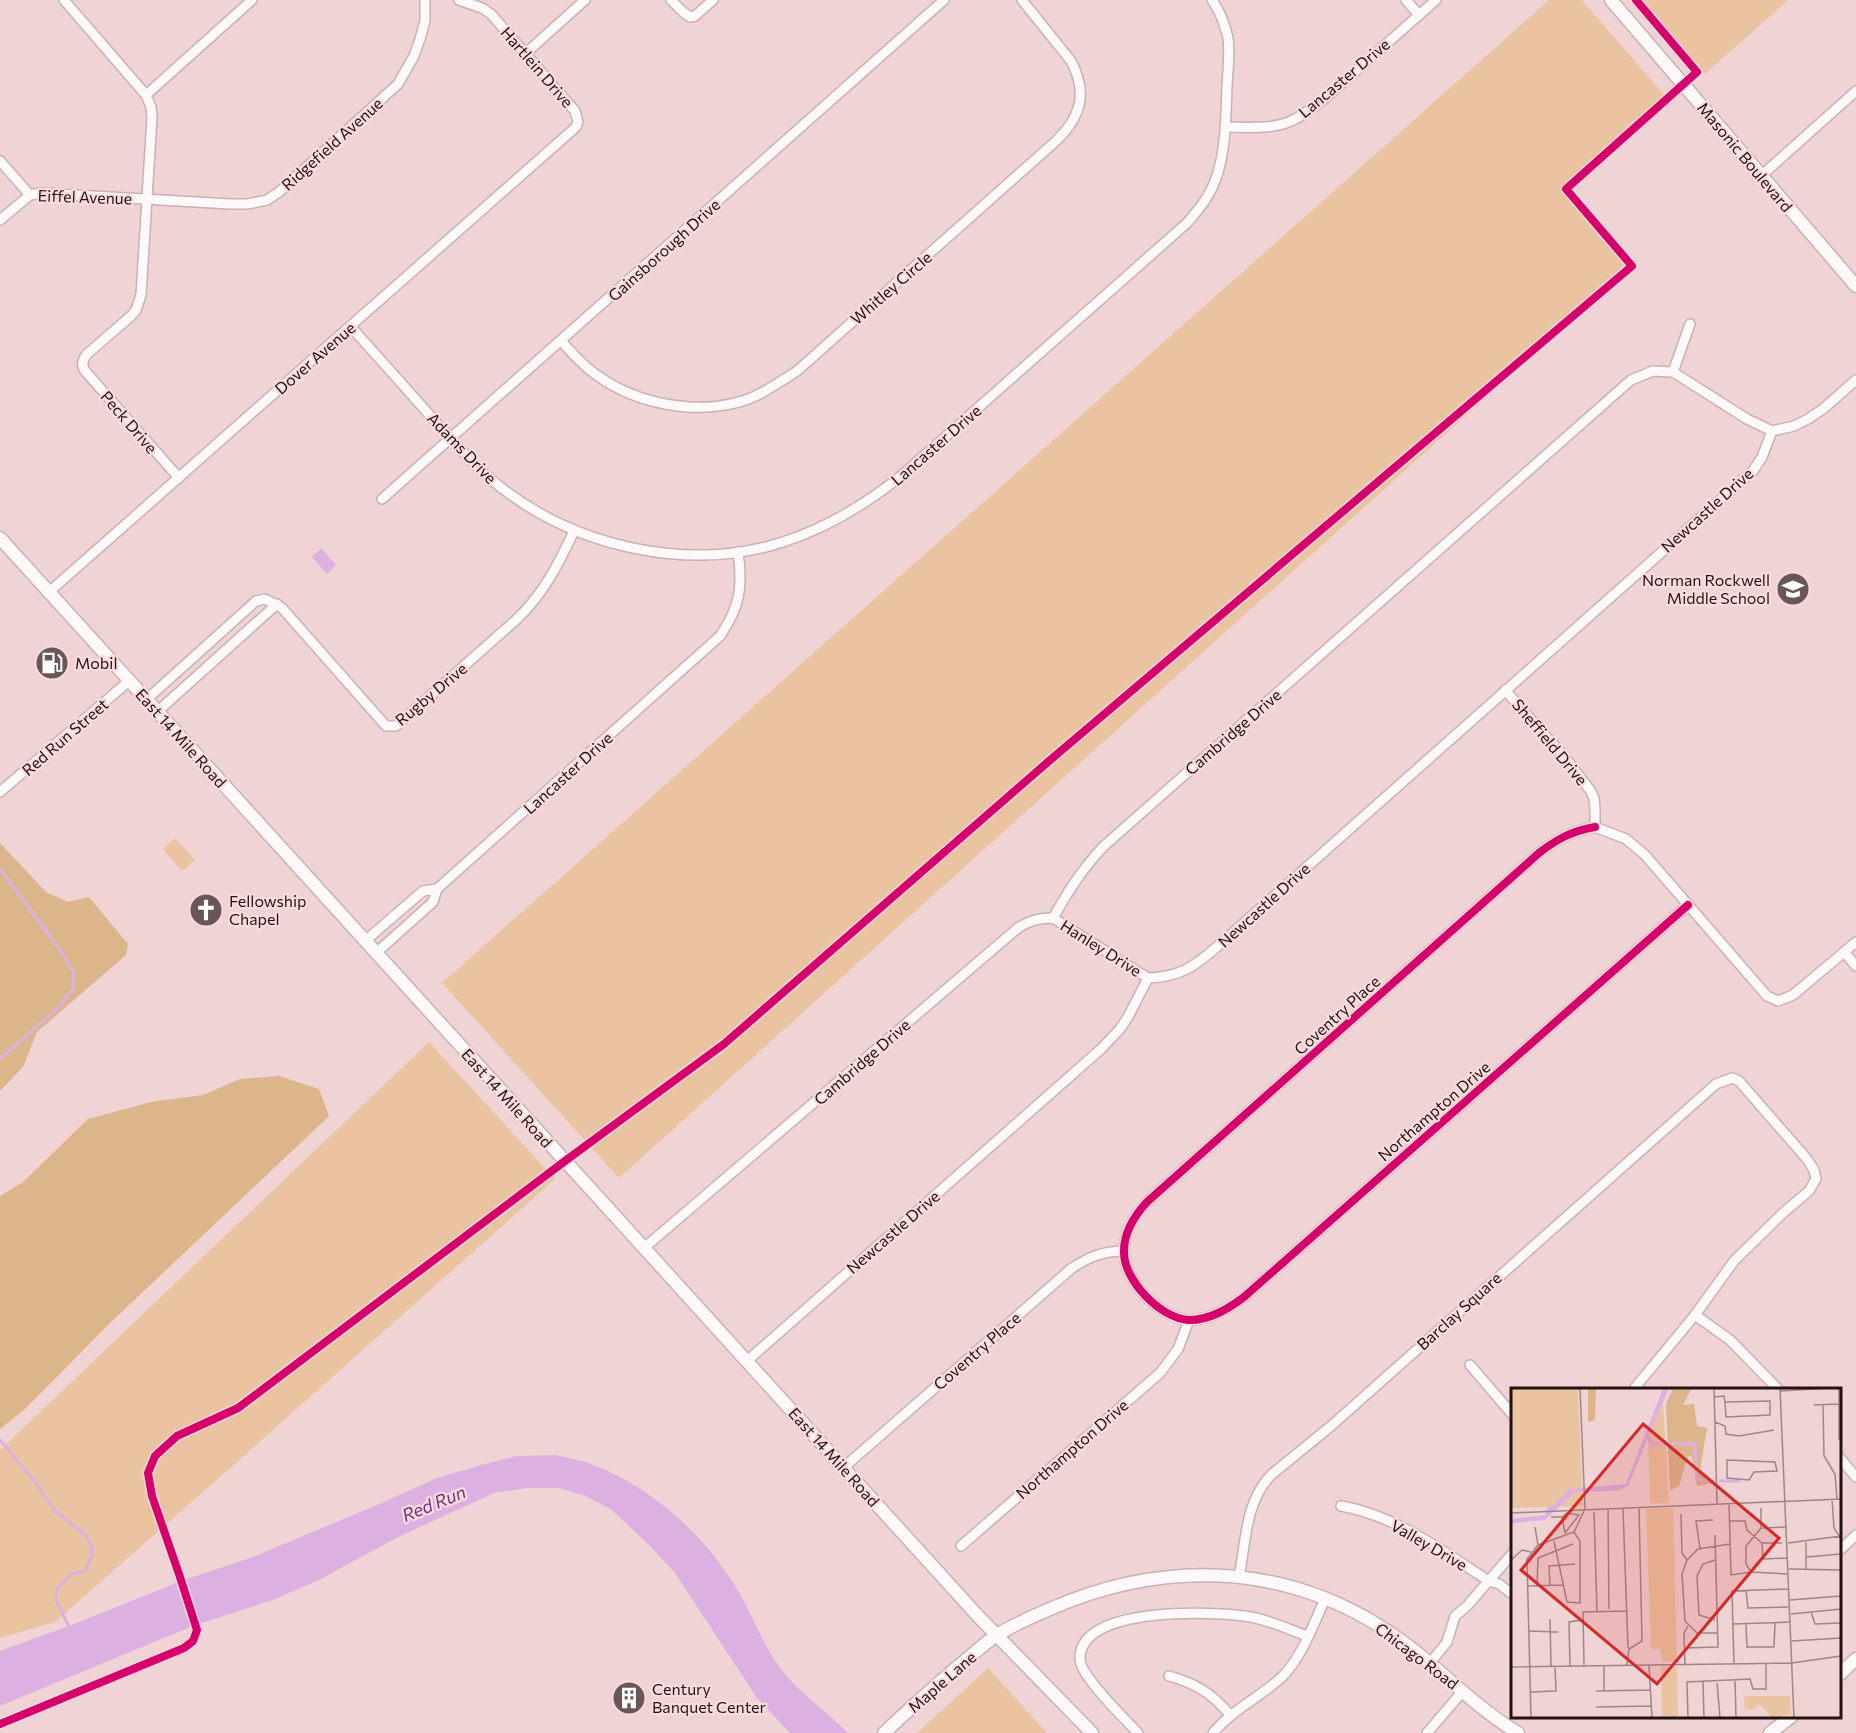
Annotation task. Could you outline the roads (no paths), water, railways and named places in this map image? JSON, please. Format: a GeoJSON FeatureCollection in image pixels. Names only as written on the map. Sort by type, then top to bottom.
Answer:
{"type":"FeatureCollection","features":[{"type":"Feature","properties":{"kind":"main road","name":"Masonic Boulevard"},"geometry":{"type":"LineString","coordinates":[[1611,0],[1856,286]]}},
{"type":"Feature","properties":{"kind":"main road","name":"East 14 Mile Road"},"geometry":{"type":"LineString","coordinates":[[0,538],[843,1468],[997,1636],[1092,1733]]}},
{"type":"Feature","properties":{"kind":"main road","name":"Chicago Road"},"geometry":{"type":"LineString","coordinates":[[997,1636],[1019,1623],[1071,1600],[1119,1585],[1148,1579],[1176,1576],[1239,1577],[1283,1585],[1360,1614],[1382,1627],[1430,1663],[1493,1716],[1518,1733]]}},
{"type":"Feature","properties":{"kind":"main road","name":"Maple Lane"},"geometry":{"type":"LineString","coordinates":[[886,1731],[997,1636]]}},
{"type":"Feature","properties":{"kind":"main road"},"geometry":{"type":"LineString","coordinates":[[1841,1672],[1856,1659]]}},
{"type":"Feature","properties":{"kind":"main road"},"geometry":{"type":"LineString","coordinates":[[1770,1733],[1789,1718]]}},
{"type":"Feature","properties":{"kind":"street"},"geometry":{"type":"LineString","coordinates":[[64,0],[146,95],[252,0]]}},
{"type":"Feature","properties":{"kind":"street","name":"Ridgefield Avenue"},"geometry":{"type":"LineString","coordinates":[[147,199],[249,204],[267,200],[279,192],[398,84],[414,56],[420,39],[425,0]]}},
{"type":"Feature","properties":{"kind":"street","name":"Hartlein Drive"},"geometry":{"type":"LineString","coordinates":[[459,0],[482,8],[490,14],[575,111],[578,122]]}},
{"type":"Feature","properties":{"kind":"street"},"geometry":{"type":"LineString","coordinates":[[526,53],[585,0]]}},
{"type":"Feature","properties":{"kind":"street"},"geometry":{"type":"LineString","coordinates":[[671,0],[682,12],[690,16],[695,16],[713,0]]}},
{"type":"Feature","properties":{"kind":"street","name":"Gainsborough Drive"},"geometry":{"type":"LineString","coordinates":[[382,499],[944,0]]}},
{"type":"Feature","properties":{"kind":"street","name":"Whitley Circle"},"geometry":{"type":"LineString","coordinates":[[561,341],[599,378],[629,393],[670,405],[692,407],[736,403],[777,384],[797,371],[1056,141],[1072,124],[1080,104],[1076,70],[1071,60],[1022,0]]}},
{"type":"Feature","properties":{"kind":"street"},"geometry":{"type":"LineString","coordinates":[[1212,0],[1223,21],[1228,39],[1225,127]]}},
{"type":"Feature","properties":{"kind":"street"},"geometry":{"type":"LineString","coordinates":[[1406,0],[1419,15]]}},
{"type":"Feature","properties":{"kind":"street","name":"Lancaster Drive"},"geometry":{"type":"LineString","coordinates":[[376,953],[433,902],[437,889],[720,636],[730,622],[740,592],[738,552],[781,543],[819,528],[873,498],[902,476],[1187,223],[1207,199],[1215,182],[1225,127],[1276,125],[1290,122],[1305,114],[1436,0]]}},
{"type":"Feature","properties":{"kind":"street"},"geometry":{"type":"LineString","coordinates":[[1761,176],[1856,91]]}},
{"type":"Feature","properties":{"kind":"street","name":"Eiffel Avenue"},"geometry":{"type":"LineString","coordinates":[[0,220],[30,195],[41,193],[147,199],[152,117],[146,95]]}},
{"type":"Feature","properties":{"kind":"street","name":"Dover Avenue"},"geometry":{"type":"LineString","coordinates":[[49,592],[572,132],[578,122]]}},
{"type":"Feature","properties":{"kind":"street"},"geometry":{"type":"LineString","coordinates":[[0,161],[30,195]]}},
{"type":"Feature","properties":{"kind":"street","name":"Peck Drive"},"geometry":{"type":"LineString","coordinates":[[147,199],[138,303],[131,316],[87,354],[82,364],[86,372],[178,478]]}},
{"type":"Feature","properties":{"kind":"street"},"geometry":{"type":"LineString","coordinates":[[1690,324],[1673,372],[1729,408],[1772,431],[1794,426],[1823,410],[1856,380]]}},
{"type":"Feature","properties":{"kind":"street","name":"Adams Drive"},"geometry":{"type":"LineString","coordinates":[[351,327],[480,470],[503,490],[546,517],[574,531],[603,541],[658,552],[689,555],[738,552]]}},
{"type":"Feature","properties":{"kind":"street","name":"Cambridge Drive"},"geometry":{"type":"LineString","coordinates":[[644,1248],[1019,927],[1039,918],[1053,918],[1079,874],[1104,846],[1631,380],[1653,371],[1673,372]]}},
{"type":"Feature","properties":{"kind":"street","name":"Newcastle Drive"},"geometry":{"type":"LineString","coordinates":[[747,1361],[1101,1049],[1128,1017],[1148,978],[1171,976],[1196,965],[1753,471],[1762,457],[1772,431]]}},
{"type":"Feature","properties":{"kind":"street","name":"Rugby Drive"},"geometry":{"type":"LineString","coordinates":[[277,604],[382,722],[386,726],[396,726],[524,612],[550,580],[574,531]]}},
{"type":"Feature","properties":{"kind":"street"},"geometry":{"type":"LineString","coordinates":[[146,700],[256,602],[265,599],[277,604],[157,712]]}},
{"type":"Feature","properties":{"kind":"street","name":"Red Run Street"},"geometry":{"type":"LineString","coordinates":[[0,792],[129,681]]}},
{"type":"Feature","properties":{"kind":"street","name":"Sheffield Drive"},"geometry":{"type":"LineString","coordinates":[[1505,690],[1567,760],[1590,790],[1596,809],[1595,827]]}},
{"type":"Feature","properties":{"kind":"street"},"geometry":{"type":"LineString","coordinates":[[1595,827],[1626,839],[1635,846],[1661,872],[1763,992],[1772,999],[1778,1001],[1793,995],[1856,942]]}},
{"type":"Feature","properties":{"kind":"street","name":"Coventry Place"},"geometry":{"type":"LineString","coordinates":[[843,1468],[1072,1268],[1093,1255],[1124,1251],[1134,1218],[1147,1202],[1539,853],[1562,837],[1581,829],[1595,827]]}},
{"type":"Feature","properties":{"kind":"street","name":"Lancaster Drive"},"geometry":{"type":"LineString","coordinates":[[365,941],[423,891],[437,889]]}},
{"type":"Feature","properties":{"kind":"street","name":"Northampton Drive"},"geometry":{"type":"LineString","coordinates":[[961,1546],[1160,1373],[1178,1349],[1189,1320],[1222,1312],[1244,1297],[1688,905]]}},
{"type":"Feature","properties":{"kind":"street","name":"Hanley Drive"},"geometry":{"type":"LineString","coordinates":[[1053,918],[1148,978]]}},
{"type":"Feature","properties":{"kind":"street"},"geometry":{"type":"LineString","coordinates":[[1844,952],[1856,966]]}},
{"type":"Feature","properties":{"kind":"street","name":"Barclay Square"},"geometry":{"type":"LineString","coordinates":[[1239,1577],[1251,1508],[1256,1495],[1267,1479],[1331,1426],[1716,1084],[1732,1078],[1739,1081],[1807,1159],[1814,1170],[1816,1179],[1809,1191],[1775,1220],[1734,1261],[1695,1315]]}},
{"type":"Feature","properties":{"kind":"street"},"geometry":{"type":"LineString","coordinates":[[1124,1251],[1131,1275],[1149,1299],[1171,1314],[1189,1320]]}},
{"type":"Feature","properties":{"kind":"street"},"geometry":{"type":"LineString","coordinates":[[1634,1388],[1695,1315],[1730,1341],[1778,1388]]}},
{"type":"Feature","properties":{"kind":"street"},"geometry":{"type":"LineString","coordinates":[[1470,1365],[1511,1413]]}},
{"type":"Feature","properties":{"kind":"street"},"geometry":{"type":"LineString","coordinates":[[1841,1460],[1856,1477]]}},
{"type":"Feature","properties":{"kind":"street","name":"Valley Drive"},"geometry":{"type":"LineString","coordinates":[[1341,1506],[1359,1509],[1401,1526],[1511,1593]]}},
{"type":"Feature","properties":{"kind":"street"},"geometry":{"type":"LineString","coordinates":[[1841,1548],[1856,1536]]}},
{"type":"Feature","properties":{"kind":"street"},"geometry":{"type":"LineString","coordinates":[[1430,1663],[1447,1642],[1455,1617],[1511,1555]]}},
{"type":"Feature","properties":{"kind":"street"},"geometry":{"type":"LineString","coordinates":[[1213,1733],[1230,1715],[1281,1678],[1291,1667],[1324,1599]]}},
{"type":"Feature","properties":{"kind":"street"},"geometry":{"type":"LineString","coordinates":[[1138,1733],[1085,1674],[1080,1660],[1081,1649],[1092,1633],[1105,1626],[1133,1620],[1195,1612],[1276,1623],[1307,1636]]}},
{"type":"Feature","properties":{"kind":"street"},"geometry":{"type":"LineString","coordinates":[[1169,1676],[1184,1680],[1204,1690],[1216,1698],[1230,1715]]}},
{"type":"Feature","properties":{"kind":"street"},"geometry":{"type":"LineString","coordinates":[[1427,1733],[1463,1691]]}},
{"type":"Feature","properties":{"kind":"water"},"geometry":{"type":"Polygon","coordinates":[[[321,548],[336,565],[327,574],[312,557],[321,548]]]}},
{"type":"Feature","properties":{"kind":"water","name":"Red Run"},"geometry":{"type":"Polygon","coordinates":[[[556,1455],[587,1463],[636,1486],[677,1517],[695,1534],[727,1573],[772,1655],[785,1674],[848,1733],[790,1733],[757,1698],[675,1573],[648,1544],[612,1510],[586,1496],[559,1488],[527,1488],[494,1493],[396,1538],[319,1580],[273,1600],[195,1625],[0,1706],[0,1651],[184,1580],[253,1557],[437,1478],[517,1456],[556,1455]]]}},
{"type":"Feature","properties":{"kind":"waterway"},"geometry":{"type":"LineString","coordinates":[[0,869],[73,971],[73,989],[59,1007],[0,1059]]}},
{"type":"Feature","properties":{"kind":"waterway"},"geometry":{"type":"LineString","coordinates":[[0,1440],[32,1478],[55,1511],[85,1535],[91,1545],[92,1555],[85,1571],[71,1574],[57,1589],[56,1600],[69,1627]]}},
{"type":"Feature","properties":{"kind":"place","name":"Norman Rockwell Middle School"},"geometry":{"type":"Point","coordinates":[1793,589]}},
{"type":"Feature","properties":{"kind":"place","name":"Mobil"},"geometry":{"type":"Point","coordinates":[52,663]}},
{"type":"Feature","properties":{"kind":"place","name":"Fellowship Chapel"},"geometry":{"type":"Point","coordinates":[206,910]}},
{"type":"Feature","properties":{"kind":"place","name":"Century Banquet Center"},"geometry":{"type":"Point","coordinates":[629,1698]}}]}
